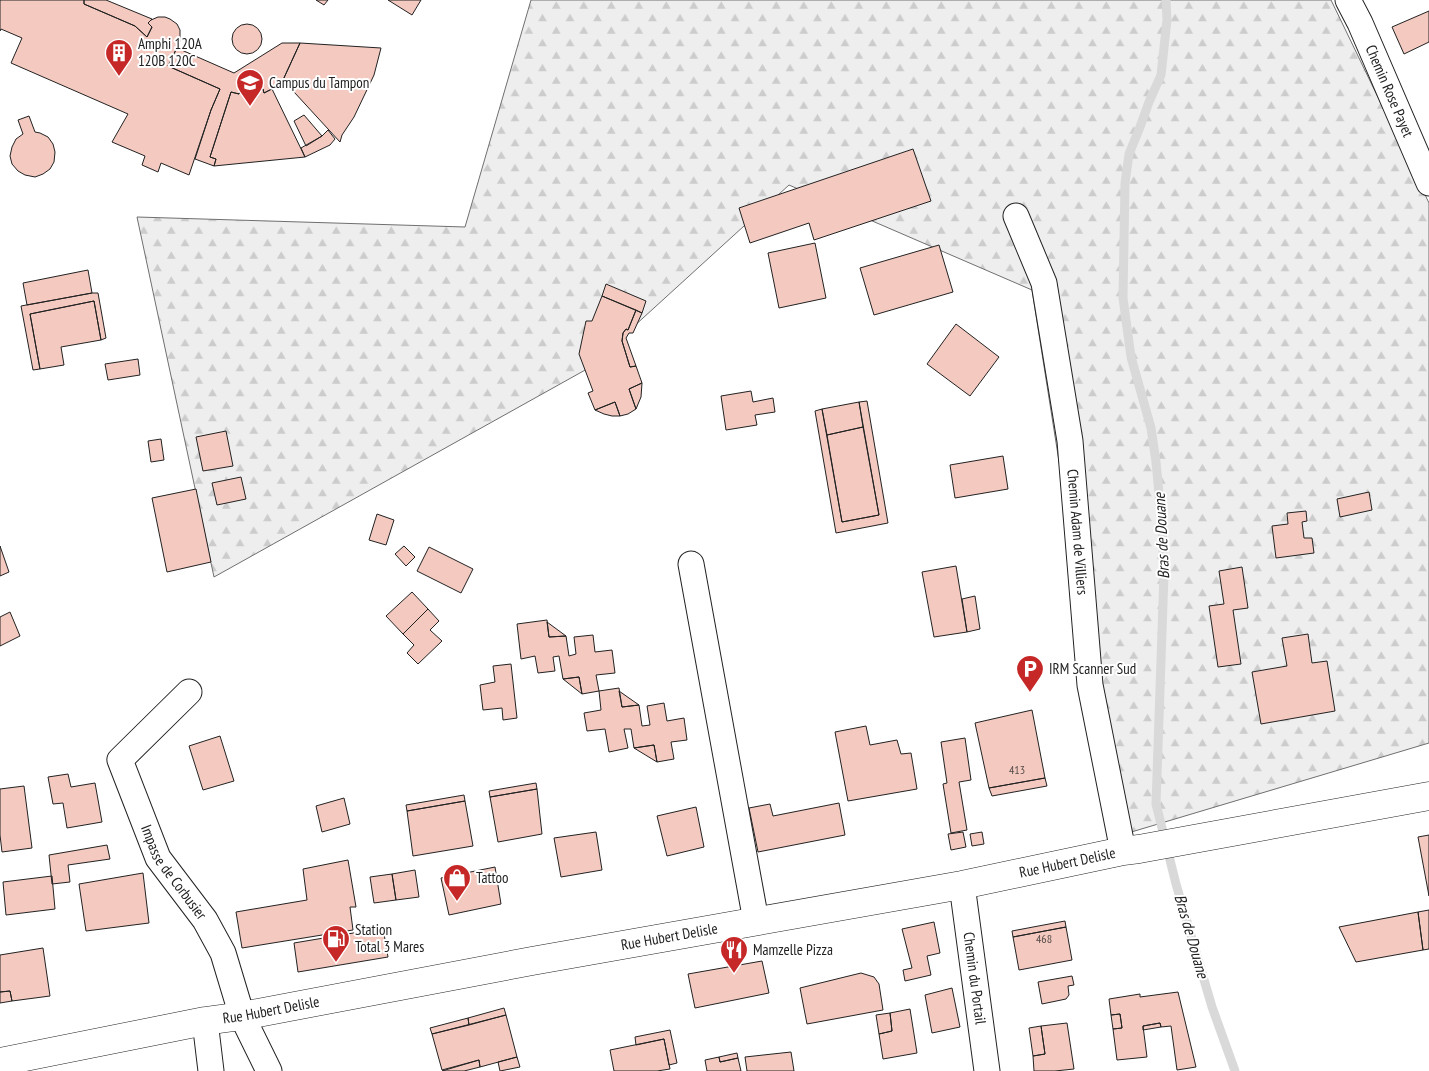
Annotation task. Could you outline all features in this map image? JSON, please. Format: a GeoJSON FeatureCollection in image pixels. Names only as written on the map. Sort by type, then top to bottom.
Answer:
{"type":"FeatureCollection","features":[{"type":"Feature","properties":{"kind":"main road","name":"Rue Hubert Delisle"},"geometry":{"type":"LineString","coordinates":[[0,1062],[49,1062],[205,1021],[242,1016],[504,966],[962,885],[1131,850],[1429,796]]}},
{"type":"Feature","properties":{"kind":"street","name":"Chemin Rose Payet"},"geometry":{"type":"LineString","coordinates":[[1348,0],[1360,23],[1429,183]]}},
{"type":"Feature","properties":{"kind":"street","name":"Chemin Adam de Villiers"},"geometry":{"type":"LineString","coordinates":[[1016,216],[1044,283],[1070,441],[1090,685],[1131,850]]}},
{"type":"Feature","properties":{"kind":"street"},"geometry":{"type":"LineString","coordinates":[[691,564],[756,922]]}},
{"type":"Feature","properties":{"kind":"street","name":"Impasse de Corbusier"},"geometry":{"type":"LineString","coordinates":[[189,692],[120,760],[158,858],[205,920],[223,953],[242,1016],[269,1071]]}},
{"type":"Feature","properties":{"kind":"street","name":"Chemin du Portail"},"geometry":{"type":"LineString","coordinates":[[962,885],[987,1071]]}},
{"type":"Feature","properties":{"kind":"street"},"geometry":{"type":"LineString","coordinates":[[205,1021],[210,1071]]}},
{"type":"Feature","properties":{"kind":"green space"},"geometry":{"type":"Polygon","coordinates":[[[531,0],[1331,0],[1429,203],[1429,743],[1118,836],[1032,290],[789,185],[587,369],[214,577],[137,217],[465,227],[531,0]]]}},
{"type":"Feature","properties":{"kind":"building","name":"Amphi 120A 120B 120C"},"geometry":{"type":"Polygon","coordinates":[[[0,0],[84,0],[84,4],[135,26],[147,37],[152,27],[148,23],[151,20],[165,17],[177,24],[180,30],[180,41],[168,66],[220,89],[189,175],[161,163],[158,172],[142,165],[145,156],[112,142],[128,114],[11,63],[22,38],[1,29],[0,31],[0,0]]]}},
{"type":"Feature","properties":{"kind":"building"},"geometry":{"type":"Polygon","coordinates":[[[84,0],[106,0],[152,19],[148,23],[152,27],[147,37],[135,26],[84,4],[84,0]]]}},
{"type":"Feature","properties":{"kind":"building"},"geometry":{"type":"Polygon","coordinates":[[[316,0],[328,0],[324,5],[316,0]]]}},
{"type":"Feature","properties":{"kind":"building"},"geometry":{"type":"Polygon","coordinates":[[[388,0],[421,0],[412,15],[388,0]]]}},
{"type":"Feature","properties":{"kind":"building"},"geometry":{"type":"Polygon","coordinates":[[[1429,11],[1429,42],[1404,54],[1392,27],[1429,11]]]}},
{"type":"Feature","properties":{"kind":"building"},"geometry":{"type":"Polygon","coordinates":[[[247,24],[253,25],[261,33],[261,45],[253,53],[247,54],[241,53],[233,45],[232,39],[233,33],[241,25],[247,24]]]}},
{"type":"Feature","properties":{"kind":"building"},"geometry":{"type":"Polygon","coordinates":[[[282,43],[300,43],[283,80],[285,82],[264,93],[263,89],[240,91],[239,94],[231,92],[210,157],[216,159],[214,166],[195,159],[220,89],[168,66],[177,48],[234,73],[282,43]]]}},
{"type":"Feature","properties":{"kind":"building"},"geometry":{"type":"Polygon","coordinates":[[[300,43],[381,48],[374,75],[340,142],[283,80],[300,43]]]}},
{"type":"Feature","properties":{"kind":"building"},"geometry":{"type":"Polygon","coordinates":[[[263,89],[264,93],[272,89],[305,157],[214,166],[216,159],[210,157],[231,92],[239,94],[240,91],[263,89]]]}},
{"type":"Feature","properties":{"kind":"building"},"geometry":{"type":"Polygon","coordinates":[[[304,115],[322,136],[306,146],[294,121],[304,115]]]}},
{"type":"Feature","properties":{"kind":"building"},"geometry":{"type":"Polygon","coordinates":[[[29,116],[35,132],[48,137],[53,144],[55,152],[54,162],[50,169],[35,177],[18,171],[12,164],[10,156],[16,139],[23,134],[18,120],[29,116]]]}},
{"type":"Feature","properties":{"kind":"building"},"geometry":{"type":"Polygon","coordinates":[[[328,130],[335,139],[330,145],[305,157],[301,148],[322,136],[328,130]]]}},
{"type":"Feature","properties":{"kind":"building"},"geometry":{"type":"Polygon","coordinates":[[[913,149],[931,201],[814,240],[809,223],[750,243],[739,208],[913,149]]]}},
{"type":"Feature","properties":{"kind":"building"},"geometry":{"type":"Polygon","coordinates":[[[815,243],[826,298],[779,308],[768,253],[815,243]]]}},
{"type":"Feature","properties":{"kind":"building"},"geometry":{"type":"Polygon","coordinates":[[[939,245],[953,292],[874,315],[860,268],[939,245]]]}},
{"type":"Feature","properties":{"kind":"building"},"geometry":{"type":"Polygon","coordinates":[[[88,270],[92,293],[27,305],[23,283],[88,270]]]}},
{"type":"Feature","properties":{"kind":"building"},"geometry":{"type":"Polygon","coordinates":[[[606,284],[646,301],[642,313],[602,296],[606,284]]]}},
{"type":"Feature","properties":{"kind":"building"},"geometry":{"type":"Polygon","coordinates":[[[98,293],[106,338],[101,340],[94,301],[30,314],[40,369],[33,370],[21,306],[98,293]]]}},
{"type":"Feature","properties":{"kind":"building"},"geometry":{"type":"Polygon","coordinates":[[[602,296],[636,310],[628,330],[626,329],[623,333],[622,341],[630,367],[636,366],[642,383],[629,389],[636,409],[620,416],[615,402],[595,410],[588,393],[593,391],[579,354],[586,321],[592,321],[602,296]]]}},
{"type":"Feature","properties":{"kind":"building"},"geometry":{"type":"Polygon","coordinates":[[[94,301],[101,340],[61,347],[64,365],[40,369],[30,314],[94,301]]]}},
{"type":"Feature","properties":{"kind":"building"},"geometry":{"type":"Polygon","coordinates":[[[636,310],[642,313],[633,333],[629,333],[626,338],[636,366],[630,367],[622,341],[623,333],[626,329],[628,330],[636,310]]]}},
{"type":"Feature","properties":{"kind":"building"},"geometry":{"type":"Polygon","coordinates":[[[956,324],[999,357],[970,396],[927,364],[956,324]]]}},
{"type":"Feature","properties":{"kind":"building"},"geometry":{"type":"Polygon","coordinates":[[[138,359],[140,375],[108,380],[105,364],[138,359]]]}},
{"type":"Feature","properties":{"kind":"building"},"geometry":{"type":"Polygon","coordinates":[[[642,383],[641,397],[636,409],[629,389],[642,383]]]}},
{"type":"Feature","properties":{"kind":"building"},"geometry":{"type":"Polygon","coordinates":[[[751,391],[753,402],[773,398],[775,412],[755,415],[757,425],[726,430],[721,396],[751,391]]]}},
{"type":"Feature","properties":{"kind":"building"},"geometry":{"type":"Polygon","coordinates":[[[867,401],[888,523],[836,533],[815,411],[822,409],[842,522],[879,515],[859,402],[867,401]]]}},
{"type":"Feature","properties":{"kind":"building"},"geometry":{"type":"Polygon","coordinates":[[[615,402],[620,416],[612,416],[595,410],[615,402]]]}},
{"type":"Feature","properties":{"kind":"building"},"geometry":{"type":"Polygon","coordinates":[[[859,402],[863,427],[827,435],[822,409],[859,402]]]}},
{"type":"Feature","properties":{"kind":"building"},"geometry":{"type":"Polygon","coordinates":[[[863,427],[879,515],[842,522],[827,435],[863,427]]]}},
{"type":"Feature","properties":{"kind":"building"},"geometry":{"type":"Polygon","coordinates":[[[226,431],[233,466],[203,471],[196,437],[226,431]]]}},
{"type":"Feature","properties":{"kind":"building"},"geometry":{"type":"Polygon","coordinates":[[[161,439],[164,460],[151,462],[148,441],[161,439]]]}},
{"type":"Feature","properties":{"kind":"building"},"geometry":{"type":"Polygon","coordinates":[[[1003,456],[1008,489],[955,498],[950,465],[1003,456]]]}},
{"type":"Feature","properties":{"kind":"building"},"geometry":{"type":"Polygon","coordinates":[[[241,477],[246,499],[217,505],[212,483],[241,477]]]}},
{"type":"Feature","properties":{"kind":"building"},"geometry":{"type":"Polygon","coordinates":[[[196,489],[211,562],[167,572],[152,498],[196,489]]]}},
{"type":"Feature","properties":{"kind":"building"},"geometry":{"type":"Polygon","coordinates":[[[1369,492],[1372,510],[1340,517],[1337,499],[1369,492]]]}},
{"type":"Feature","properties":{"kind":"building"},"geometry":{"type":"Polygon","coordinates":[[[1306,511],[1307,521],[1302,522],[1304,538],[1312,538],[1314,553],[1276,558],[1272,526],[1288,524],[1287,513],[1306,511]]]}},
{"type":"Feature","properties":{"kind":"building"},"geometry":{"type":"Polygon","coordinates":[[[377,514],[394,520],[386,545],[369,540],[377,514]]]}},
{"type":"Feature","properties":{"kind":"building"},"geometry":{"type":"Polygon","coordinates":[[[0,546],[9,572],[0,576],[0,546]]]}},
{"type":"Feature","properties":{"kind":"building"},"geometry":{"type":"Polygon","coordinates":[[[404,546],[415,557],[406,566],[395,554],[404,546]]]}},
{"type":"Feature","properties":{"kind":"building"},"geometry":{"type":"Polygon","coordinates":[[[429,547],[473,569],[461,593],[417,571],[429,547]]]}},
{"type":"Feature","properties":{"kind":"building"},"geometry":{"type":"Polygon","coordinates":[[[956,566],[967,632],[934,637],[922,572],[956,566]]]}},
{"type":"Feature","properties":{"kind":"building"},"geometry":{"type":"Polygon","coordinates":[[[1242,567],[1248,608],[1233,610],[1241,664],[1218,667],[1209,606],[1224,604],[1219,571],[1242,567]]]}},
{"type":"Feature","properties":{"kind":"building"},"geometry":{"type":"Polygon","coordinates":[[[412,592],[428,609],[403,634],[386,616],[412,592]]]}},
{"type":"Feature","properties":{"kind":"building"},"geometry":{"type":"Polygon","coordinates":[[[975,596],[980,629],[967,632],[962,599],[975,596]]]}},
{"type":"Feature","properties":{"kind":"building"},"geometry":{"type":"Polygon","coordinates":[[[428,609],[439,621],[430,630],[442,641],[418,664],[407,653],[414,645],[403,634],[428,609]]]}},
{"type":"Feature","properties":{"kind":"building"},"geometry":{"type":"Polygon","coordinates":[[[10,612],[20,636],[0,646],[0,617],[10,612]]]}},
{"type":"Feature","properties":{"kind":"building"},"geometry":{"type":"Polygon","coordinates":[[[547,620],[549,637],[566,636],[569,656],[576,654],[574,637],[593,635],[595,652],[612,650],[615,673],[596,675],[599,691],[582,694],[579,677],[563,679],[559,656],[553,657],[555,671],[538,673],[535,656],[521,659],[517,624],[547,620]]]}},
{"type":"Feature","properties":{"kind":"building"},"geometry":{"type":"Polygon","coordinates":[[[547,622],[566,636],[549,637],[547,622]]]}},
{"type":"Feature","properties":{"kind":"building"},"geometry":{"type":"Polygon","coordinates":[[[1308,634],[1312,663],[1327,661],[1335,711],[1261,724],[1252,672],[1287,666],[1282,638],[1308,634]]]}},
{"type":"Feature","properties":{"kind":"building"},"geometry":{"type":"Polygon","coordinates":[[[511,664],[517,718],[503,720],[502,708],[483,710],[480,685],[495,682],[493,666],[511,664]]]}},
{"type":"Feature","properties":{"kind":"building"},"geometry":{"type":"Polygon","coordinates":[[[579,677],[582,694],[563,679],[579,677]]]}},
{"type":"Feature","properties":{"kind":"building"},"geometry":{"type":"Polygon","coordinates":[[[619,688],[622,707],[639,705],[642,726],[650,725],[647,706],[664,703],[667,721],[684,718],[687,740],[671,742],[674,759],[657,762],[654,745],[634,748],[631,729],[624,729],[628,748],[609,752],[605,729],[587,731],[584,713],[601,710],[599,691],[619,688]]]}},
{"type":"Feature","properties":{"kind":"building"},"geometry":{"type":"Polygon","coordinates":[[[619,691],[639,705],[622,707],[619,691]]]}},
{"type":"Feature","properties":{"kind":"building"},"geometry":{"type":"Polygon","coordinates":[[[1032,710],[1045,778],[989,788],[975,723],[1032,710]]]}},
{"type":"Feature","properties":{"kind":"building"},"geometry":{"type":"Polygon","coordinates":[[[866,726],[870,745],[897,740],[901,754],[911,753],[917,789],[848,801],[835,732],[866,726]]]}},
{"type":"Feature","properties":{"kind":"building"},"geometry":{"type":"Polygon","coordinates":[[[220,736],[234,781],[203,790],[189,746],[220,736]]]}},
{"type":"Feature","properties":{"kind":"building"},"geometry":{"type":"Polygon","coordinates":[[[965,738],[971,780],[959,782],[967,830],[951,833],[943,784],[947,783],[941,742],[965,738]]]}},
{"type":"Feature","properties":{"kind":"building"},"geometry":{"type":"Polygon","coordinates":[[[654,745],[657,762],[634,748],[654,745]]]}},
{"type":"Feature","properties":{"kind":"building"},"geometry":{"type":"Polygon","coordinates":[[[68,774],[71,787],[95,783],[102,822],[67,828],[63,803],[53,804],[48,777],[68,774]]]}},
{"type":"Feature","properties":{"kind":"building"},"geometry":{"type":"Polygon","coordinates":[[[1045,778],[1047,786],[992,796],[989,788],[1045,778]]]}},
{"type":"Feature","properties":{"kind":"building"},"geometry":{"type":"Polygon","coordinates":[[[536,783],[537,789],[490,797],[489,791],[536,783]]]}},
{"type":"Feature","properties":{"kind":"building"},"geometry":{"type":"Polygon","coordinates":[[[24,786],[32,848],[2,852],[0,789],[24,786]]]}},
{"type":"Feature","properties":{"kind":"building"},"geometry":{"type":"Polygon","coordinates":[[[537,789],[542,834],[498,842],[490,797],[537,789]]]}},
{"type":"Feature","properties":{"kind":"building"},"geometry":{"type":"Polygon","coordinates":[[[464,795],[465,801],[407,811],[406,805],[464,795]]]}},
{"type":"Feature","properties":{"kind":"building"},"geometry":{"type":"Polygon","coordinates":[[[344,798],[350,824],[322,832],[316,806],[344,798]]]}},
{"type":"Feature","properties":{"kind":"building"},"geometry":{"type":"Polygon","coordinates":[[[465,801],[473,846],[413,856],[407,811],[465,801]]]}},
{"type":"Feature","properties":{"kind":"building"},"geometry":{"type":"Polygon","coordinates":[[[839,803],[845,835],[758,852],[749,808],[770,804],[773,816],[839,803]]]}},
{"type":"Feature","properties":{"kind":"building"},"geometry":{"type":"Polygon","coordinates":[[[696,807],[704,847],[667,856],[657,816],[696,807]]]}},
{"type":"Feature","properties":{"kind":"building"},"geometry":{"type":"Polygon","coordinates":[[[596,832],[602,870],[561,877],[554,838],[596,832]]]}},
{"type":"Feature","properties":{"kind":"building"},"geometry":{"type":"Polygon","coordinates":[[[963,832],[966,847],[951,850],[948,834],[963,832]]]}},
{"type":"Feature","properties":{"kind":"building"},"geometry":{"type":"Polygon","coordinates":[[[982,832],[984,844],[972,846],[970,834],[982,832]]]}},
{"type":"Feature","properties":{"kind":"building"},"geometry":{"type":"Polygon","coordinates":[[[1429,835],[1429,896],[1418,837],[1429,835]]]}},
{"type":"Feature","properties":{"kind":"building"},"geometry":{"type":"Polygon","coordinates":[[[107,845],[110,859],[68,865],[70,882],[52,884],[49,855],[107,845]]]}},
{"type":"Feature","properties":{"kind":"building"},"geometry":{"type":"Polygon","coordinates":[[[348,860],[356,907],[350,907],[353,930],[242,948],[236,912],[307,900],[303,869],[348,860]]]}},
{"type":"Feature","properties":{"kind":"building"},"geometry":{"type":"Polygon","coordinates":[[[495,867],[501,904],[449,915],[441,878],[495,867]]]}},
{"type":"Feature","properties":{"kind":"building"},"geometry":{"type":"Polygon","coordinates":[[[415,870],[419,897],[396,900],[392,874],[415,870]]]}},
{"type":"Feature","properties":{"kind":"building"},"geometry":{"type":"Polygon","coordinates":[[[143,873],[149,923],[86,931],[79,884],[143,873]]]}},
{"type":"Feature","properties":{"kind":"building"},"geometry":{"type":"Polygon","coordinates":[[[392,874],[396,900],[374,903],[370,877],[392,874]]]}},
{"type":"Feature","properties":{"kind":"building"},"geometry":{"type":"Polygon","coordinates":[[[52,876],[55,909],[6,915],[3,882],[52,876]]]}},
{"type":"Feature","properties":{"kind":"building"},"geometry":{"type":"Polygon","coordinates":[[[1429,910],[1429,949],[1423,950],[1418,912],[1429,910]]]}},
{"type":"Feature","properties":{"kind":"building"},"geometry":{"type":"Polygon","coordinates":[[[1418,912],[1423,950],[1356,962],[1339,927],[1418,912]]]}},
{"type":"Feature","properties":{"kind":"building"},"geometry":{"type":"Polygon","coordinates":[[[1065,921],[1066,927],[1013,937],[1012,931],[1065,921]]]}},
{"type":"Feature","properties":{"kind":"building"},"geometry":{"type":"Polygon","coordinates":[[[934,922],[940,953],[927,956],[931,975],[905,981],[903,970],[912,968],[902,929],[934,922]]]}},
{"type":"Feature","properties":{"kind":"building"},"geometry":{"type":"Polygon","coordinates":[[[1066,927],[1072,960],[1019,970],[1013,937],[1066,927]]]}},
{"type":"Feature","properties":{"kind":"building"},"geometry":{"type":"Polygon","coordinates":[[[383,928],[388,957],[298,972],[294,943],[383,928]]]}},
{"type":"Feature","properties":{"kind":"building"},"geometry":{"type":"Polygon","coordinates":[[[43,948],[50,996],[12,1001],[10,991],[0,992],[0,955],[43,948]]]}},
{"type":"Feature","properties":{"kind":"building"},"geometry":{"type":"Polygon","coordinates":[[[762,961],[769,993],[695,1008],[688,974],[762,961]]]}},
{"type":"Feature","properties":{"kind":"building"},"geometry":{"type":"Polygon","coordinates":[[[861,973],[874,977],[879,984],[883,1010],[807,1024],[800,988],[861,973]]]}},
{"type":"Feature","properties":{"kind":"building"},"geometry":{"type":"Polygon","coordinates":[[[1072,976],[1074,985],[1068,986],[1069,995],[1066,999],[1042,1004],[1038,982],[1072,976]]]}},
{"type":"Feature","properties":{"kind":"building"},"geometry":{"type":"Polygon","coordinates":[[[952,988],[960,1027],[932,1033],[925,995],[952,988]]]}},
{"type":"Feature","properties":{"kind":"building"},"geometry":{"type":"Polygon","coordinates":[[[10,991],[12,1001],[0,1003],[0,992],[10,991]]]}},
{"type":"Feature","properties":{"kind":"building"},"geometry":{"type":"Polygon","coordinates":[[[1178,992],[1196,1067],[1177,1070],[1171,1026],[1161,1027],[1160,1023],[1143,1026],[1147,1057],[1117,1060],[1113,1029],[1122,1028],[1120,1014],[1111,1015],[1109,999],[1140,994],[1140,997],[1178,992]]]}},
{"type":"Feature","properties":{"kind":"building"},"geometry":{"type":"Polygon","coordinates":[[[504,1008],[506,1015],[469,1025],[468,1018],[504,1008]]]}},
{"type":"Feature","properties":{"kind":"building"},"geometry":{"type":"Polygon","coordinates":[[[910,1009],[917,1053],[883,1059],[879,1034],[892,1031],[890,1013],[910,1009]]]}},
{"type":"Feature","properties":{"kind":"building"},"geometry":{"type":"Polygon","coordinates":[[[890,1013],[892,1031],[879,1034],[876,1015],[890,1013]]]}},
{"type":"Feature","properties":{"kind":"building"},"geometry":{"type":"Polygon","coordinates":[[[1120,1014],[1122,1028],[1113,1029],[1111,1015],[1120,1014]]]}},
{"type":"Feature","properties":{"kind":"building"},"geometry":{"type":"Polygon","coordinates":[[[506,1015],[517,1057],[480,1067],[479,1060],[442,1070],[432,1034],[506,1015]]]}},
{"type":"Feature","properties":{"kind":"building"},"geometry":{"type":"Polygon","coordinates":[[[468,1018],[469,1025],[432,1034],[430,1028],[468,1018]]]}},
{"type":"Feature","properties":{"kind":"building"},"geometry":{"type":"Polygon","coordinates":[[[1067,1023],[1074,1069],[1034,1071],[1033,1056],[1045,1054],[1041,1026],[1067,1023]]]}},
{"type":"Feature","properties":{"kind":"building"},"geometry":{"type":"Polygon","coordinates":[[[1160,1023],[1161,1027],[1143,1030],[1143,1026],[1160,1023]]]}},
{"type":"Feature","properties":{"kind":"building"},"geometry":{"type":"Polygon","coordinates":[[[1041,1026],[1045,1054],[1033,1056],[1029,1028],[1041,1026]]]}},
{"type":"Feature","properties":{"kind":"building"},"geometry":{"type":"Polygon","coordinates":[[[670,1030],[677,1063],[669,1065],[664,1039],[636,1045],[635,1037],[670,1030]]]}},
{"type":"Feature","properties":{"kind":"building"},"geometry":{"type":"Polygon","coordinates":[[[664,1039],[670,1069],[657,1071],[614,1071],[610,1050],[664,1039]]]}},
{"type":"Feature","properties":{"kind":"building"},"geometry":{"type":"Polygon","coordinates":[[[791,1052],[794,1071],[747,1071],[745,1057],[791,1052]]]}},
{"type":"Feature","properties":{"kind":"building"},"geometry":{"type":"Polygon","coordinates":[[[737,1053],[738,1058],[720,1062],[719,1057],[737,1053]]]}},
{"type":"Feature","properties":{"kind":"building"},"geometry":{"type":"Polygon","coordinates":[[[517,1057],[520,1067],[500,1071],[498,1062],[517,1057]]]}},
{"type":"Feature","properties":{"kind":"building"},"geometry":{"type":"Polygon","coordinates":[[[719,1057],[720,1062],[738,1058],[741,1071],[707,1071],[705,1060],[719,1057]]]}},
{"type":"Feature","properties":{"kind":"building"},"geometry":{"type":"Polygon","coordinates":[[[479,1060],[480,1067],[464,1071],[442,1071],[479,1060]]]}},
{"type":"Feature","properties":{"kind":"waterway","name":"Bras de Douane"},"geometry":{"type":"LineString","coordinates":[[1166,0],[1167,20],[1161,75],[1129,154],[1125,183],[1123,298],[1131,357],[1151,428],[1162,525],[1164,574],[1156,804],[1176,884],[1212,1007],[1235,1071]]}},
{"type":"Feature","properties":{"kind":"place","name":"Amphi 120A 120B 120C"},"geometry":{"type":"Point","coordinates":[119,77]}},
{"type":"Feature","properties":{"kind":"place","name":"Campus du Tampon"},"geometry":{"type":"Point","coordinates":[250,107]}},
{"type":"Feature","properties":{"kind":"place","name":"IRM Scanner Sud"},"geometry":{"type":"Point","coordinates":[1030,693]}},
{"type":"Feature","properties":{"kind":"place","name":"Tattoo"},"geometry":{"type":"Point","coordinates":[457,902]}},
{"type":"Feature","properties":{"kind":"place","name":"Station Total 3 Mares"},"geometry":{"type":"Point","coordinates":[336,963]}},
{"type":"Feature","properties":{"kind":"place","name":"Mamzelle Pizza"},"geometry":{"type":"Point","coordinates":[734,974]}}]}
